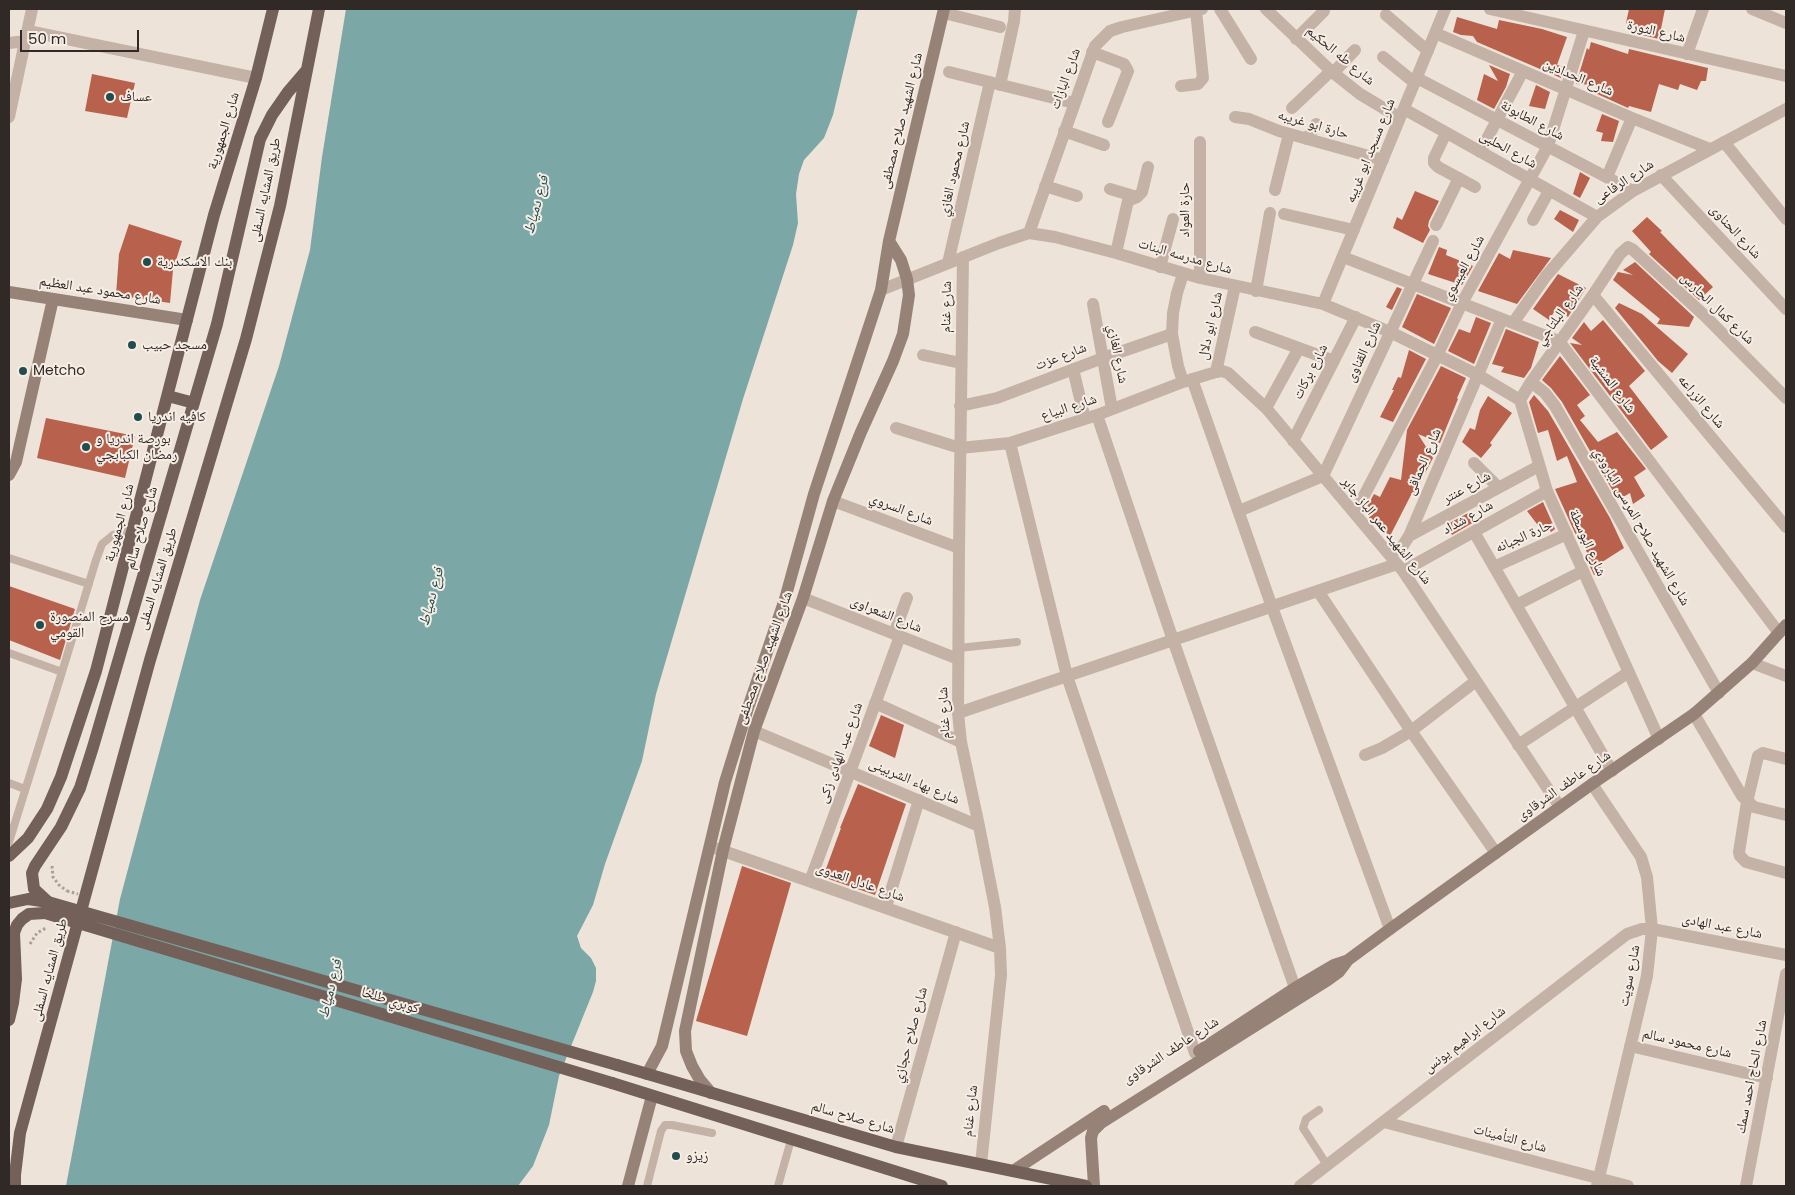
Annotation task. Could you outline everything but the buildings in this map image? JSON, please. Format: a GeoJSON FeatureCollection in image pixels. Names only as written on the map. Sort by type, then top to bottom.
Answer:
{"type":"FeatureCollection","features":[{"type":"Feature","properties":{"kind":"main road","name":"شارع الجمهورية"},"geometry":{"type":"LineString","coordinates":[[9,856],[28,838],[47,809],[61,777],[96,671],[214,215],[256,78],[273,9]]}},
{"type":"Feature","properties":{"kind":"main road","name":"طريق المشايه السفلى"},"geometry":{"type":"LineString","coordinates":[[15,1186],[20,1133],[150,660],[246,339],[280,206],[319,9]]}},
{"type":"Feature","properties":{"kind":"main road","name":"شارع الشهيد صلاح مصطفى"},"geometry":{"type":"LineString","coordinates":[[647,1074],[662,1046],[725,782],[785,598],[814,494],[881,290],[889,241],[944,11]]}},
{"type":"Feature","properties":{"kind":"main road","name":"شارع صلاح سالم"},"geometry":{"type":"LineString","coordinates":[[46,907],[34,889],[32,873],[61,826],[80,788],[220,314],[260,139],[272,115],[306,71]]}},
{"type":"Feature","properties":{"kind":"main road","name":"شارع الشهيد صلاح مصطفى"},"geometry":{"type":"LineString","coordinates":[[711,1093],[700,1080],[692,1066],[686,1051],[685,1031],[723,850],[754,731],[803,598],[833,501],[893,361],[902,334],[909,295],[908,279],[901,260],[889,241]]}},
{"type":"Feature","properties":{"kind":"main road","name":"شارع محمود عبد العظيم"},"geometry":{"type":"LineString","coordinates":[[9,292],[187,320]]}},
{"type":"Feature","properties":{"kind":"main road"},"geometry":{"type":"LineString","coordinates":[[9,475],[53,299]]}},
{"type":"Feature","properties":{"kind":"main road"},"geometry":{"type":"LineString","coordinates":[[168,396],[194,403]]}},
{"type":"Feature","properties":{"kind":"main road","name":"شارع عاطف الشرقاوى"},"geometry":{"type":"LineString","coordinates":[[1094,1186],[1090,1138],[1093,1131],[1101,1123],[1328,980],[1339,972],[1348,960],[1390,929],[1592,784],[1694,714],[1752,663],[1783,629]]}},
{"type":"Feature","properties":{"kind":"main road"},"geometry":{"type":"LineString","coordinates":[[9,903],[28,899],[46,907]]}},
{"type":"Feature","properties":{"kind":"main road"},"geometry":{"type":"LineString","coordinates":[[9,1020],[16,979],[14,933],[22,919],[46,907]]}},
{"type":"Feature","properties":{"kind":"main road","name":"كوبري طلخا"},"geometry":{"type":"LineString","coordinates":[[46,907],[616,1065]]}},
{"type":"Feature","properties":{"kind":"main road","name":"كوبري طلخا"},"geometry":{"type":"LineString","coordinates":[[46,907],[652,1096]]}},
{"type":"Feature","properties":{"kind":"main road","name":"شارع عاطف الشرقاوى"},"geometry":{"type":"LineString","coordinates":[[1013,1170],[1296,988],[1334,965],[1348,960]]}},
{"type":"Feature","properties":{"kind":"main road","name":"شارع صلاح سالم"},"geometry":{"type":"LineString","coordinates":[[616,1065],[896,1147],[1086,1186]]}},
{"type":"Feature","properties":{"kind":"main road"},"geometry":{"type":"LineString","coordinates":[[628,1186],[646,1152],[652,1096],[942,1186]]}},
{"type":"Feature","properties":{"kind":"street"},"geometry":{"type":"LineString","coordinates":[[9,116],[32,9]]}},
{"type":"Feature","properties":{"kind":"street","name":"شارع محمود الغازي"},"geometry":{"type":"LineString","coordinates":[[948,263],[995,83],[1014,21],[1015,9]]}},
{"type":"Feature","properties":{"kind":"street"},"geometry":{"type":"LineString","coordinates":[[1220,9],[1251,59]]}},
{"type":"Feature","properties":{"kind":"street","name":"شارع طه الحكيم"},"geometry":{"type":"LineString","coordinates":[[1266,9],[1332,72],[1374,103],[1402,114]]}},
{"type":"Feature","properties":{"kind":"street","name":"شارع مسجد ابو غريبه"},"geometry":{"type":"LineString","coordinates":[[1323,304],[1445,9]]}},
{"type":"Feature","properties":{"kind":"street","name":"شارع الثورة"},"geometry":{"type":"LineString","coordinates":[[1490,9],[1512,11],[1584,31],[1786,76]]}},
{"type":"Feature","properties":{"kind":"street"},"geometry":{"type":"LineString","coordinates":[[1687,54],[1703,9]]}},
{"type":"Feature","properties":{"kind":"street"},"geometry":{"type":"LineString","coordinates":[[1752,9],[1786,23]]}},
{"type":"Feature","properties":{"kind":"street"},"geometry":{"type":"LineString","coordinates":[[1181,86],[1198,84],[1203,78],[1199,10]]}},
{"type":"Feature","properties":{"kind":"street","name":"شارع البازات"},"geometry":{"type":"LineString","coordinates":[[1029,233],[1095,46],[1110,32],[1122,27],[1199,10]]}},
{"type":"Feature","properties":{"kind":"street"},"geometry":{"type":"LineString","coordinates":[[944,11],[1000,27]]}},
{"type":"Feature","properties":{"kind":"street"},"geometry":{"type":"LineString","coordinates":[[1296,39],[1324,11]]}},
{"type":"Feature","properties":{"kind":"street"},"geometry":{"type":"LineString","coordinates":[[1386,15],[1428,51]]}},
{"type":"Feature","properties":{"kind":"street","name":"شارع العيسوي"},"geometry":{"type":"LineString","coordinates":[[1355,514],[1437,356],[1462,303],[1548,146],[1584,31]]}},
{"type":"Feature","properties":{"kind":"street","name":"شارع الحدادين"},"geometry":{"type":"LineString","coordinates":[[1435,33],[1632,118],[1710,149]]}},
{"type":"Feature","properties":{"kind":"street"},"geometry":{"type":"LineString","coordinates":[[9,43],[27,36],[256,78]]}},
{"type":"Feature","properties":{"kind":"street"},"geometry":{"type":"LineString","coordinates":[[1292,108],[1355,50]]}},
{"type":"Feature","properties":{"kind":"street"},"geometry":{"type":"LineString","coordinates":[[1092,52],[1124,64],[1128,71],[1108,122]]}},
{"type":"Feature","properties":{"kind":"street","name":"شارع الطابونة"},"geometry":{"type":"LineString","coordinates":[[1383,57],[1416,80],[1633,191]]}},
{"type":"Feature","properties":{"kind":"street"},"geometry":{"type":"LineString","coordinates":[[1480,152],[1524,71]]}},
{"type":"Feature","properties":{"kind":"street"},"geometry":{"type":"LineString","coordinates":[[949,72],[1074,103]]}},
{"type":"Feature","properties":{"kind":"street","name":"شارع الحلبى"},"geometry":{"type":"LineString","coordinates":[[1402,114],[1446,133],[1597,217]]}},
{"type":"Feature","properties":{"kind":"street","name":"شارع الرفاعى"},"geometry":{"type":"LineString","coordinates":[[1478,375],[1508,321],[1597,217],[1633,191],[1661,175],[1724,142],[1784,115]]}},
{"type":"Feature","properties":{"kind":"street","name":"حارة ابو غريبه"},"geometry":{"type":"LineString","coordinates":[[1234,117],[1248,119],[1289,134],[1383,160]]}},
{"type":"Feature","properties":{"kind":"street"},"geometry":{"type":"LineString","coordinates":[[1607,177],[1632,118]]}},
{"type":"Feature","properties":{"kind":"street"},"geometry":{"type":"LineString","coordinates":[[1307,139],[1316,124]]}},
{"type":"Feature","properties":{"kind":"street"},"geometry":{"type":"LineString","coordinates":[[1064,131],[1104,145]]}},
{"type":"Feature","properties":{"kind":"street"},"geometry":{"type":"LineString","coordinates":[[1446,133],[1434,158],[1434,163],[1475,187]]}},
{"type":"Feature","properties":{"kind":"street"},"geometry":{"type":"LineString","coordinates":[[1275,190],[1289,134]]}},
{"type":"Feature","properties":{"kind":"street","name":"حارة العواد"},"geometry":{"type":"LineString","coordinates":[[1200,142],[1200,278]]}},
{"type":"Feature","properties":{"kind":"street"},"geometry":{"type":"LineString","coordinates":[[1724,142],[1786,219]]}},
{"type":"Feature","properties":{"kind":"street"},"geometry":{"type":"LineString","coordinates":[[1116,253],[1128,201],[1137,197],[1142,192],[1148,167]]}},
{"type":"Feature","properties":{"kind":"street","name":"شارع الحناوى"},"geometry":{"type":"LineString","coordinates":[[1661,175],[1786,309]]}},
{"type":"Feature","properties":{"kind":"street"},"geometry":{"type":"LineString","coordinates":[[1436,224],[1459,178]]}},
{"type":"Feature","properties":{"kind":"street"},"geometry":{"type":"LineString","coordinates":[[1045,186],[1077,196]]}},
{"type":"Feature","properties":{"kind":"street"},"geometry":{"type":"LineString","coordinates":[[1110,188],[1137,197]]}},
{"type":"Feature","properties":{"kind":"street"},"geometry":{"type":"LineString","coordinates":[[1534,220],[1550,191]]}},
{"type":"Feature","properties":{"kind":"street"},"geometry":{"type":"LineString","coordinates":[[1256,291],[1270,213]]}},
{"type":"Feature","properties":{"kind":"street"},"geometry":{"type":"LineString","coordinates":[[1284,214],[1354,230]]}},
{"type":"Feature","properties":{"kind":"street"},"geometry":{"type":"LineString","coordinates":[[1160,267],[1173,219]]}},
{"type":"Feature","properties":{"kind":"street","name":"شارع مدرسه البنات"},"geometry":{"type":"LineString","coordinates":[[881,290],[1029,233],[1055,237],[1116,253],[1183,274],[1323,304],[1390,332],[1478,375]]}},
{"type":"Feature","properties":{"kind":"street","name":"شارع القناوى"},"geometry":{"type":"LineString","coordinates":[[1323,476],[1433,241]]}},
{"type":"Feature","properties":{"kind":"street","name":"شارع البلتاجي"},"geometry":{"type":"LineString","coordinates":[[1520,400],[1624,248]]}},
{"type":"Feature","properties":{"kind":"street","name":"شارع كمال الحارس"},"geometry":{"type":"LineString","coordinates":[[1624,248],[1632,249],[1705,316],[1786,398]]}},
{"type":"Feature","properties":{"kind":"street","name":"شارع غنام"},"geometry":{"type":"LineString","coordinates":[[963,257],[958,714],[961,742],[980,826],[994,907],[1000,948],[1001,974],[981,1164]]}},
{"type":"Feature","properties":{"kind":"street"},"geometry":{"type":"LineString","coordinates":[[1343,258],[1559,341]]}},
{"type":"Feature","properties":{"kind":"street"},"geometry":{"type":"LineString","coordinates":[[1183,274],[1173,313],[1172,334],[1178,366],[1188,380],[1239,511],[1272,607],[1390,929]]}},
{"type":"Feature","properties":{"kind":"street","name":"شارع ابو دلال"},"geometry":{"type":"LineString","coordinates":[[1216,372],[1235,286]]}},
{"type":"Feature","properties":{"kind":"street","name":"شارع الزراعه"},"geometry":{"type":"LineString","coordinates":[[1593,295],[1786,527]]}},
{"type":"Feature","properties":{"kind":"street","name":"شارع الغازي"},"geometry":{"type":"LineString","coordinates":[[1092,304],[1112,409]]}},
{"type":"Feature","properties":{"kind":"street","name":"شارع بركات"},"geometry":{"type":"LineString","coordinates":[[1293,441],[1356,317]]}},
{"type":"Feature","properties":{"kind":"street"},"geometry":{"type":"LineString","coordinates":[[1255,332],[1334,361]]}},
{"type":"Feature","properties":{"kind":"street","name":"شارع عزت"},"geometry":{"type":"LineString","coordinates":[[960,406],[997,398],[1172,334]]}},
{"type":"Feature","properties":{"kind":"street","name":"شارع المنشية"},"geometry":{"type":"LineString","coordinates":[[1559,341],[1783,629]]}},
{"type":"Feature","properties":{"kind":"street"},"geometry":{"type":"LineString","coordinates":[[1266,408],[1299,348]]}},
{"type":"Feature","properties":{"kind":"street"},"geometry":{"type":"LineString","coordinates":[[923,355],[961,363]]}},
{"type":"Feature","properties":{"kind":"street"},"geometry":{"type":"LineString","coordinates":[[1073,369],[1173,640],[1296,988]]}},
{"type":"Feature","properties":{"kind":"street","name":"شارع البياع"},"geometry":{"type":"LineString","coordinates":[[960,448],[1010,443],[1091,417],[1188,380],[1216,372]]}},
{"type":"Feature","properties":{"kind":"street","name":"شارع الشهيد عمر الباز جابر"},"geometry":{"type":"LineString","coordinates":[[1216,372],[1228,373],[1266,408],[1397,563],[1560,807]]}},
{"type":"Feature","properties":{"kind":"street"},"geometry":{"type":"LineString","coordinates":[[1478,375],[1520,400]]}},
{"type":"Feature","properties":{"kind":"street","name":"شارع الحماقى"},"geometry":{"type":"LineString","coordinates":[[1397,563],[1402,547],[1410,536],[1478,375]]}},
{"type":"Feature","properties":{"kind":"street","name":"شارع الشهيد صلاح المرسى البارودي"},"geometry":{"type":"LineString","coordinates":[[1531,382],[1545,393],[1555,406],[1719,694]]}},
{"type":"Feature","properties":{"kind":"street","name":"شارع البوسطة"},"geometry":{"type":"LineString","coordinates":[[1520,400],[1547,491],[1659,739]]}},
{"type":"Feature","properties":{"kind":"street"},"geometry":{"type":"LineString","coordinates":[[896,428],[960,448]]}},
{"type":"Feature","properties":{"kind":"street"},"geometry":{"type":"LineString","coordinates":[[1010,443],[1067,676],[1194,1053]]}},
{"type":"Feature","properties":{"kind":"street"},"geometry":{"type":"LineString","coordinates":[[1474,463],[1498,487]]}},
{"type":"Feature","properties":{"kind":"street","name":"شارع عنتر"},"geometry":{"type":"LineString","coordinates":[[1410,536],[1539,466]]}},
{"type":"Feature","properties":{"kind":"street"},"geometry":{"type":"LineString","coordinates":[[1239,511],[1323,476]]}},
{"type":"Feature","properties":{"kind":"street","name":"شارع شداد"},"geometry":{"type":"LineString","coordinates":[[1397,563],[1474,532],[1547,491]]}},
{"type":"Feature","properties":{"kind":"street","name":"شارع السروي"},"geometry":{"type":"LineString","coordinates":[[833,501],[959,548]]}},
{"type":"Feature","properties":{"kind":"street"},"geometry":{"type":"LineString","coordinates":[[1474,532],[1612,771]]}},
{"type":"Feature","properties":{"kind":"street","name":"حارة الجبانه"},"geometry":{"type":"LineString","coordinates":[[1494,567],[1567,534]]}},
{"type":"Feature","properties":{"kind":"street"},"geometry":{"type":"LineString","coordinates":[[958,714],[1397,563]]}},
{"type":"Feature","properties":{"kind":"street"},"geometry":{"type":"LineString","coordinates":[[1516,605],[1583,571]]}},
{"type":"Feature","properties":{"kind":"street"},"geometry":{"type":"LineString","coordinates":[[1318,591],[1411,731],[1496,852]]}},
{"type":"Feature","properties":{"kind":"street","name":"شارع الشعراوى"},"geometry":{"type":"LineString","coordinates":[[803,598],[897,635],[958,654]]}},
{"type":"Feature","properties":{"kind":"street","name":"شارع عبد الهادى زكى"},"geometry":{"type":"LineString","coordinates":[[810,881],[875,703],[907,598]]}},
{"type":"Feature","properties":{"kind":"street"},"geometry":{"type":"LineString","coordinates":[[1752,663],[1786,676]]}},
{"type":"Feature","properties":{"kind":"street"},"geometry":{"type":"LineString","coordinates":[[1518,745],[1629,672]]}},
{"type":"Feature","properties":{"kind":"street"},"geometry":{"type":"LineString","coordinates":[[1365,754],[1382,748],[1411,731],[1476,681]]}},
{"type":"Feature","properties":{"kind":"street"},"geometry":{"type":"LineString","coordinates":[[875,703],[961,742]]}},
{"type":"Feature","properties":{"kind":"street"},"geometry":{"type":"LineString","coordinates":[[1694,714],[1738,790],[1747,802],[1761,810],[1786,815]]}},
{"type":"Feature","properties":{"kind":"street","name":"شارع بهاء الشربينى"},"geometry":{"type":"LineString","coordinates":[[754,731],[980,826]]}},
{"type":"Feature","properties":{"kind":"street"},"geometry":{"type":"LineString","coordinates":[[1786,759],[1763,753],[1759,755],[1747,802],[1740,848],[1740,856],[1746,862],[1786,873]]}},
{"type":"Feature","properties":{"kind":"street","name":"شارع سويت"},"geometry":{"type":"LineString","coordinates":[[1592,784],[1641,857],[1647,877],[1652,929],[1647,976],[1598,1182]]}},
{"type":"Feature","properties":{"kind":"street"},"geometry":{"type":"LineString","coordinates":[[886,908],[919,800]]}},
{"type":"Feature","properties":{"kind":"street","name":"شارع عادل العدوى"},"geometry":{"type":"LineString","coordinates":[[710,846],[1000,948]]}},
{"type":"Feature","properties":{"kind":"street","name":"شارع ابراهيم يونس"},"geometry":{"type":"LineString","coordinates":[[1300,1186],[1627,934],[1642,929],[1652,929]]}},
{"type":"Feature","properties":{"kind":"street","name":"شارع عبد الهادى"},"geometry":{"type":"LineString","coordinates":[[1652,929],[1786,955]]}},
{"type":"Feature","properties":{"kind":"street","name":"شارع صلاح حجازي"},"geometry":{"type":"LineString","coordinates":[[896,1147],[956,932]]}},
{"type":"Feature","properties":{"kind":"street","name":"شارع الحاج احمد سمك"},"geometry":{"type":"LineString","coordinates":[[1746,1186],[1786,974]]}},
{"type":"Feature","properties":{"kind":"street","name":"شارع محمود سالم"},"geometry":{"type":"LineString","coordinates":[[1630,1046],[1767,1078]]}},
{"type":"Feature","properties":{"kind":"street","name":"شارع التأمينات"},"geometry":{"type":"LineString","coordinates":[[1384,1122],[1598,1182],[1628,1186]]}},
{"type":"Feature","properties":{"kind":"lane"},"geometry":{"type":"LineString","coordinates":[[9,842],[102,544],[113,535],[134,528]]}},
{"type":"Feature","properties":{"kind":"lane"},"geometry":{"type":"LineString","coordinates":[[9,558],[89,584]]}},
{"type":"Feature","properties":{"kind":"lane"},"geometry":{"type":"LineString","coordinates":[[958,654],[1017,642]]}},
{"type":"Feature","properties":{"kind":"lane"},"geometry":{"type":"LineString","coordinates":[[9,653],[62,672]]}},
{"type":"Feature","properties":{"kind":"lane"},"geometry":{"type":"LineString","coordinates":[[9,783],[26,789]]}},
{"type":"Feature","properties":{"kind":"lane"},"geometry":{"type":"LineString","coordinates":[[1320,1110],[1306,1119],[1303,1128],[1327,1165]]}},
{"type":"Feature","properties":{"kind":"lane"},"geometry":{"type":"LineString","coordinates":[[647,1186],[646,1152],[665,1125],[712,1133]]}},
{"type":"Feature","properties":{"kind":"lane"},"geometry":{"type":"LineString","coordinates":[[778,1186],[791,1140]]}},
{"type":"Feature","properties":{"kind":"path"},"geometry":{"type":"LineString","coordinates":[[53,857],[52,877],[67,891]]}},
{"type":"Feature","properties":{"kind":"path"},"geometry":{"type":"LineString","coordinates":[[28,950],[30,940],[36,932],[46,928],[55,930]]}},
{"type":"Feature","properties":{"kind":"water","name":"فرع دمياط"},"geometry":{"type":"Polygon","coordinates":[[[346,9],[858,9],[833,115],[824,138],[804,160],[799,174],[796,194],[798,223],[793,245],[743,399],[656,694],[642,761],[605,864],[593,905],[577,936],[581,948],[591,958],[596,968],[596,981],[559,1076],[549,1125],[533,1166],[518,1186],[66,1186],[120,899],[200,600],[279,366],[310,250],[322,157],[346,9]]]}},
{"type":"Feature","properties":{"kind":"place","name":"عساف"},"geometry":{"type":"Point","coordinates":[110,97]}},
{"type":"Feature","properties":{"kind":"place","name":"بنك الاسكندرية"},"geometry":{"type":"Point","coordinates":[147,262]}},
{"type":"Feature","properties":{"kind":"place","name":"مسجد حبيب"},"geometry":{"type":"Point","coordinates":[132,345]}},
{"type":"Feature","properties":{"kind":"place","name":"Metcho"},"geometry":{"type":"Point","coordinates":[23,371]}},
{"type":"Feature","properties":{"kind":"place","name":"كافيه اندريا"},"geometry":{"type":"Point","coordinates":[138,417]}},
{"type":"Feature","properties":{"kind":"place","name":"بورصة اندريا و رمضان الكبابجي"},"geometry":{"type":"Point","coordinates":[86,447]}},
{"type":"Feature","properties":{"kind":"place","name":"مسرح المنصورة القومي"},"geometry":{"type":"Point","coordinates":[40,625]}},
{"type":"Feature","properties":{"kind":"place","name":"زيزو"},"geometry":{"type":"Point","coordinates":[676,1156]}}]}
